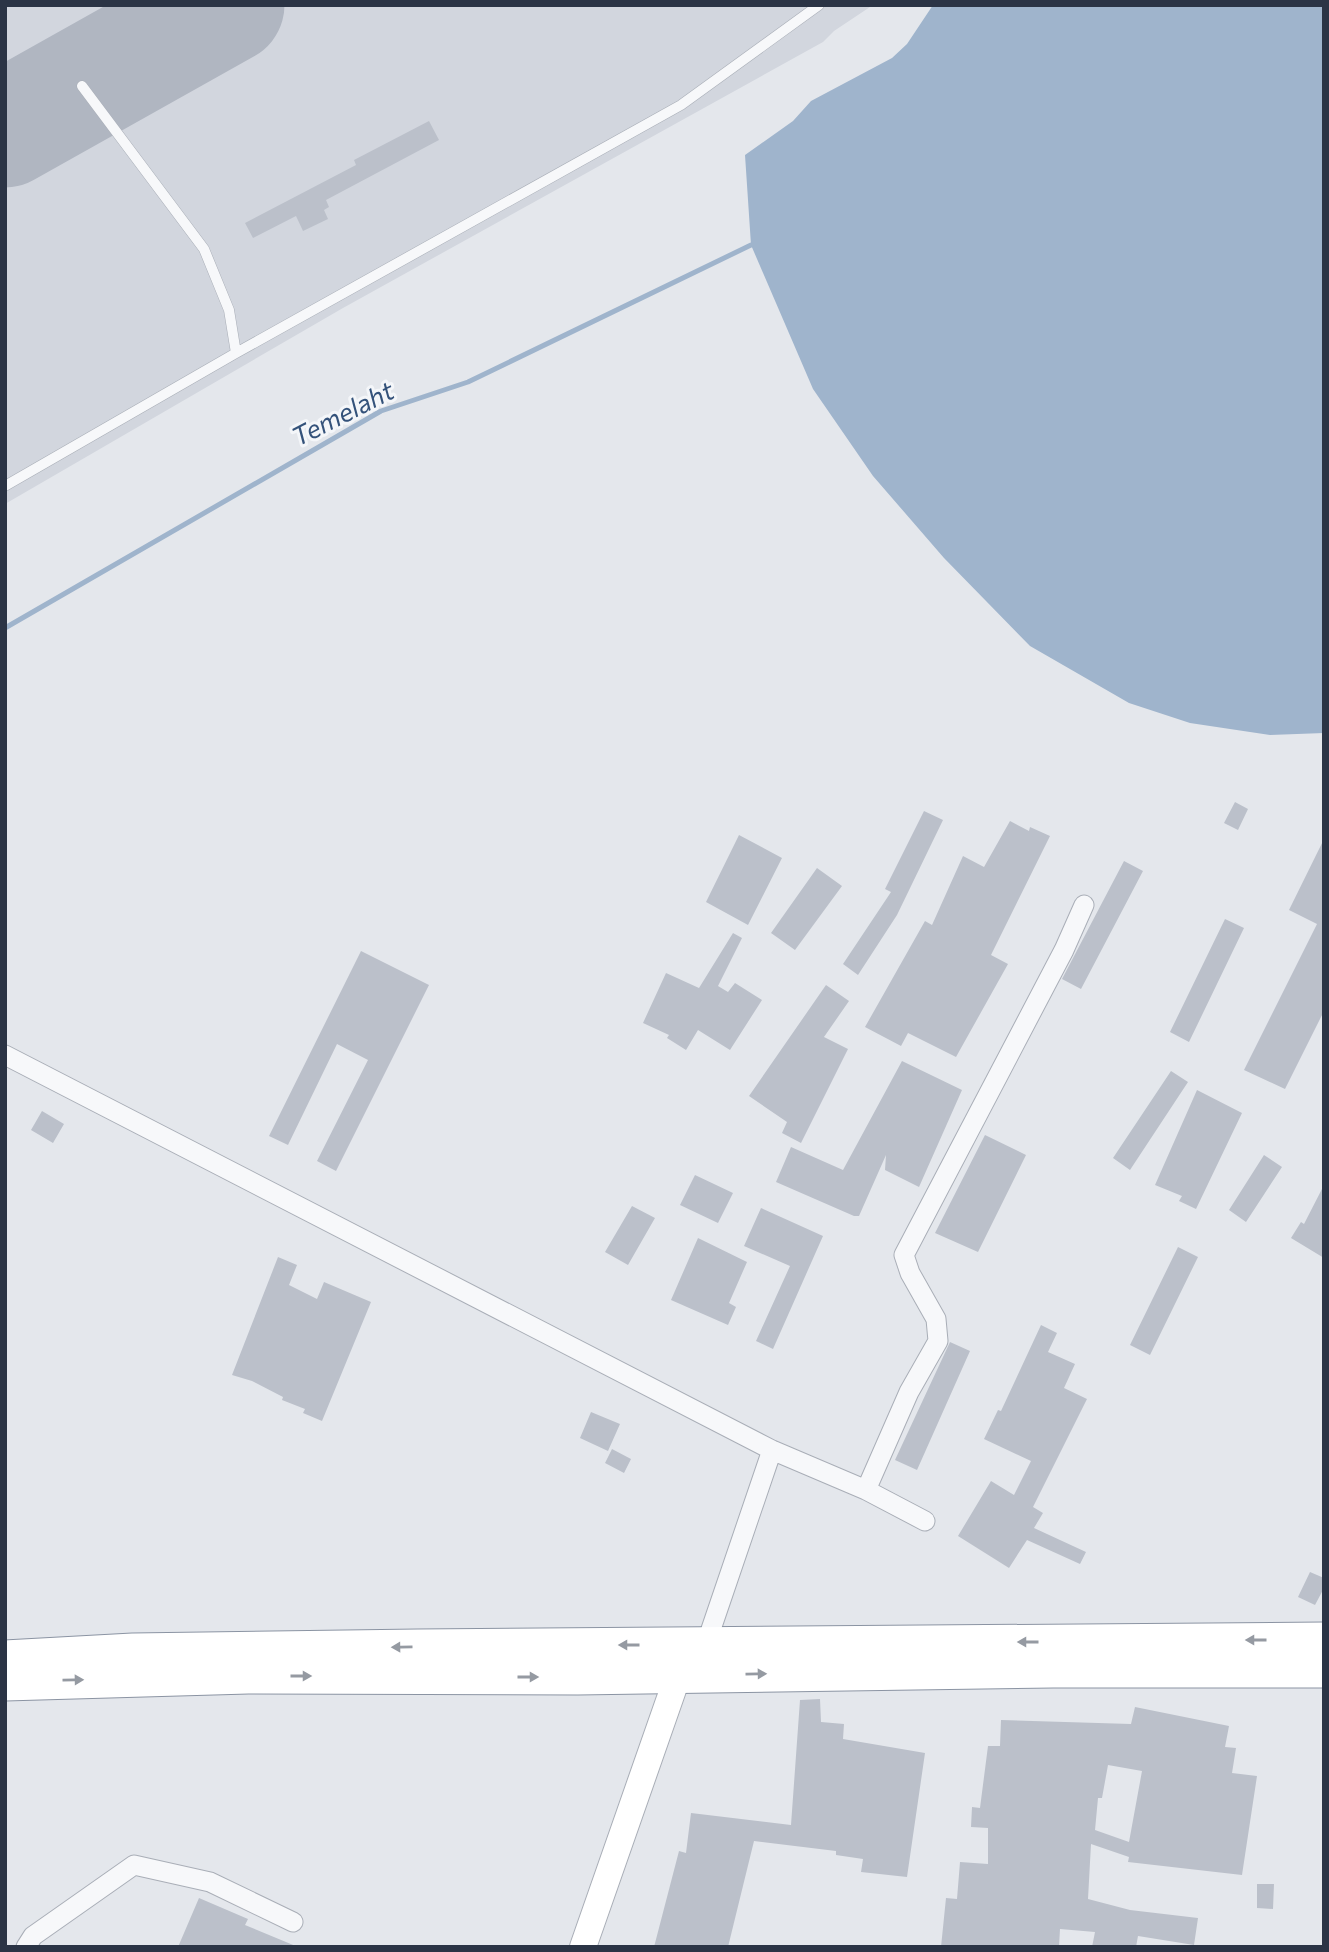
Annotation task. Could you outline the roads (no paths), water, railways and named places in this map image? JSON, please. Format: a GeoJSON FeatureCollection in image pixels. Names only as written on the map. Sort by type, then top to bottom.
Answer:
{"type":"FeatureCollection","features":[{"type":"Feature","properties":{"kind":"highway"},"geometry":{"type":"LineString","coordinates":[[5,1658],[147,1651],[1324,1640]]}},
{"type":"Feature","properties":{"kind":"highway"},"geometry":{"type":"LineString","coordinates":[[5,1684],[248,1676],[1324,1670]]}},
{"type":"Feature","properties":{"kind":"main road"},"geometry":{"type":"LineString","coordinates":[[583,1947],[676,1675],[698,1644]]}},
{"type":"Feature","properties":{"kind":"street"},"geometry":{"type":"LineString","coordinates":[[866,1490],[909,1392],[938,1341],[936,1319],[910,1273],[904,1255],[1064,950],[1084,905]]}},
{"type":"Feature","properties":{"kind":"street"},"geometry":{"type":"LineString","coordinates":[[5,1055],[772,1450],[866,1490],[925,1521]]}},
{"type":"Feature","properties":{"kind":"street"},"geometry":{"type":"LineString","coordinates":[[698,1644],[772,1450]]}},
{"type":"Feature","properties":{"kind":"street"},"geometry":{"type":"LineString","coordinates":[[26,1947],[33,1936],[134,1865],[210,1882],[293,1922]]}},
{"type":"Feature","properties":{"kind":"lane"},"geometry":{"type":"LineString","coordinates":[[5,486],[236,353],[681,105],[819,5]]}},
{"type":"Feature","properties":{"kind":"lane"},"geometry":{"type":"LineString","coordinates":[[82,86],[204,249],[226,299],[236,353]]}},
{"type":"Feature","properties":{"kind":"water"},"geometry":{"type":"Polygon","coordinates":[[[933,5],[1324,5],[1324,733],[1270,735],[1190,723],[1129,703],[1030,646],[944,558],[873,476],[813,389],[751,245],[745,155],[793,121],[811,101],[892,58],[907,44],[933,5]]]}},
{"type":"Feature","properties":{"kind":"waterway","name":"Temelaht"},"geometry":{"type":"LineString","coordinates":[[5,628],[381,411],[468,382],[751,245]]}}]}
